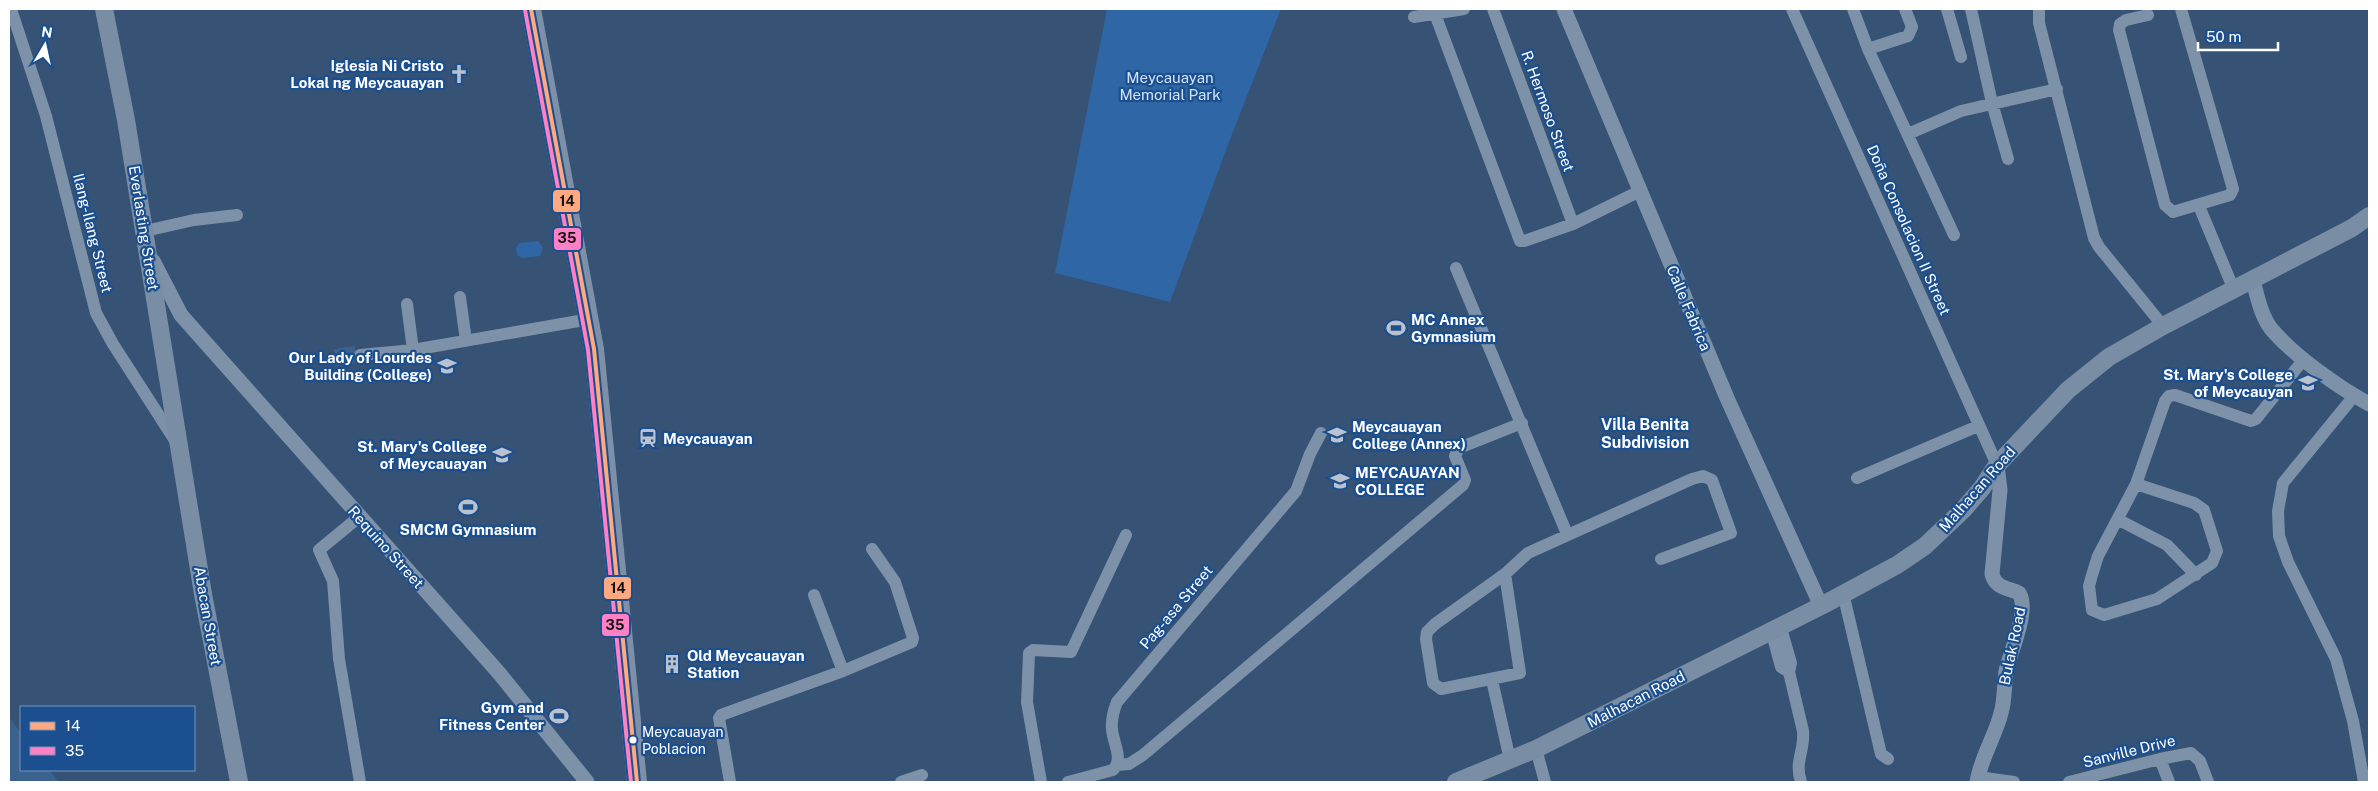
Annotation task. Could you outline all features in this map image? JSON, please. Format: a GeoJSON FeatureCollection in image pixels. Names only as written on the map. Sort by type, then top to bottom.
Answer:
{"type":"FeatureCollection","features":[{"type":"Feature","properties":{"kind":"highway"},"geometry":{"type":"LineString","coordinates":[[531,9],[590,319],[606,455],[637,782]]}},
{"type":"Feature","properties":{"kind":"main road","name":"Everlasting Street"},"geometry":{"type":"LineString","coordinates":[[104,9],[126,120],[149,253],[180,449]]}},
{"type":"Feature","properties":{"kind":"main road","name":"Malhacan Road"},"geometry":{"type":"LineString","coordinates":[[1456,782],[1536,749],[1820,606],[1897,565],[1925,546],[1963,510],[1997,465],[2068,390],[2109,357],[2163,326],[2361,228],[2369,216]]}},
{"type":"Feature","properties":{"kind":"main road","name":"Abacan Street"},"geometry":{"type":"LineString","coordinates":[[180,449],[205,602],[240,782]]}},
{"type":"Feature","properties":{"kind":"street","name":"Ilang-Ilang Street"},"geometry":{"type":"LineString","coordinates":[[10,9],[46,116],[96,313],[112,344],[180,449]]}},
{"type":"Feature","properties":{"kind":"street"},"geometry":{"type":"LineString","coordinates":[[1414,17],[1464,9]]}},
{"type":"Feature","properties":{"kind":"street","name":"R. Hermoso Street"},"geometry":{"type":"LineString","coordinates":[[1493,9],[1572,224]]}},
{"type":"Feature","properties":{"kind":"street","name":"Calle Fabrica"},"geometry":{"type":"LineString","coordinates":[[1564,9],[1727,398],[1820,606]]}},
{"type":"Feature","properties":{"kind":"street","name":"Doña Consolacion II Street"},"geometry":{"type":"LineString","coordinates":[[1792,9],[1997,465]]}},
{"type":"Feature","properties":{"kind":"street"},"geometry":{"type":"LineString","coordinates":[[1853,9],[1868,49],[1954,235]]}},
{"type":"Feature","properties":{"kind":"street"},"geometry":{"type":"LineString","coordinates":[[1868,49],[1908,36],[1912,27],[1905,9]]}},
{"type":"Feature","properties":{"kind":"street"},"geometry":{"type":"LineString","coordinates":[[1947,9],[1961,57]]}},
{"type":"Feature","properties":{"kind":"street"},"geometry":{"type":"LineString","coordinates":[[1971,9],[1992,103],[2008,159]]}},
{"type":"Feature","properties":{"kind":"street"},"geometry":{"type":"LineString","coordinates":[[2039,9],[2039,23],[2094,238],[2099,247],[2163,326]]}},
{"type":"Feature","properties":{"kind":"street"},"geometry":{"type":"LineString","coordinates":[[2148,15],[2126,20],[2120,24],[2119,30],[2165,205],[2173,212],[2199,206],[2230,195],[2233,189],[2233,182],[2182,9]]}},
{"type":"Feature","properties":{"kind":"street"},"geometry":{"type":"LineString","coordinates":[[1435,14],[1517,237],[1524,242],[1572,224],[1640,191]]}},
{"type":"Feature","properties":{"kind":"street"},"geometry":{"type":"LineString","coordinates":[[1908,134],[1961,111],[2057,89]]}},
{"type":"Feature","properties":{"kind":"street"},"geometry":{"type":"LineString","coordinates":[[2199,206],[2234,290]]}},
{"type":"Feature","properties":{"kind":"street"},"geometry":{"type":"LineString","coordinates":[[145,231],[194,220],[237,215]]}},
{"type":"Feature","properties":{"kind":"street","name":"Requino Street"},"geometry":{"type":"LineString","coordinates":[[149,253],[181,315],[499,673],[587,782]]}},
{"type":"Feature","properties":{"kind":"street"},"geometry":{"type":"LineString","coordinates":[[1456,268],[1567,534]]}},
{"type":"Feature","properties":{"kind":"street"},"geometry":{"type":"LineString","coordinates":[[2253,281],[2261,310],[2273,331],[2304,359],[2354,396],[2369,404]]}},
{"type":"Feature","properties":{"kind":"street","name":"Requino Street"},"geometry":{"type":"LineString","coordinates":[[154,288],[168,307],[181,315]]}},
{"type":"Feature","properties":{"kind":"street"},"geometry":{"type":"LineString","coordinates":[[460,297],[466,341]]}},
{"type":"Feature","properties":{"kind":"street"},"geometry":{"type":"LineString","coordinates":[[407,304],[413,350]]}},
{"type":"Feature","properties":{"kind":"street"},"geometry":{"type":"LineString","coordinates":[[360,355],[413,350],[590,319]]}},
{"type":"Feature","properties":{"kind":"street"},"geometry":{"type":"LineString","coordinates":[[2136,484],[2194,503],[2204,510],[2217,551],[2212,563],[2157,599],[2104,615],[2092,610],[2089,586],[2092,575],[2098,556],[2119,520],[2136,484],[2165,401],[2169,396],[2175,395],[2251,421],[2256,419],[2304,359]]}},
{"type":"Feature","properties":{"kind":"street"},"geometry":{"type":"LineString","coordinates":[[2354,396],[2284,483],[2278,511],[2280,536],[2288,562],[2336,659],[2352,721],[2364,782]]}},
{"type":"Feature","properties":{"kind":"street"},"geometry":{"type":"LineString","coordinates":[[1068,782],[1113,770],[1117,765],[1129,764],[1143,754],[1463,485],[1465,480],[1455,456],[1459,448],[1522,423]]}},
{"type":"Feature","properties":{"kind":"street"},"geometry":{"type":"LineString","coordinates":[[1857,478],[1978,426]]}},
{"type":"Feature","properties":{"kind":"street","name":"Pag-asa Street"},"geometry":{"type":"LineString","coordinates":[[1117,765],[1119,760],[1112,724],[1117,702],[1296,491],[1310,454],[1321,433]]}},
{"type":"Feature","properties":{"kind":"street","name":"Bulak Road"},"geometry":{"type":"LineString","coordinates":[[1978,780],[1983,756],[1996,730],[2002,711],[2006,669],[2021,619],[2022,605],[2019,593],[1999,586],[1992,574],[2000,490],[1997,465]]}},
{"type":"Feature","properties":{"kind":"street"},"geometry":{"type":"LineString","coordinates":[[1505,574],[1521,671],[1519,674],[1492,680],[1441,689],[1436,687],[1433,683],[1426,639],[1428,632],[1435,624],[1505,574],[1528,553],[1692,479],[1703,476],[1712,480],[1731,533],[1661,559]]}},
{"type":"Feature","properties":{"kind":"street"},"geometry":{"type":"LineString","coordinates":[[359,517],[319,550],[334,581],[339,659],[360,782]]}},
{"type":"Feature","properties":{"kind":"street"},"geometry":{"type":"LineString","coordinates":[[2119,520],[2167,545],[2196,575]]}},
{"type":"Feature","properties":{"kind":"street"},"geometry":{"type":"LineString","coordinates":[[1041,782],[1026,702],[1029,653],[1033,650],[1071,652],[1126,535]]}},
{"type":"Feature","properties":{"kind":"street"},"geometry":{"type":"LineString","coordinates":[[730,782],[719,718],[721,715],[843,671],[912,642],[913,638],[895,582],[872,549]]}},
{"type":"Feature","properties":{"kind":"street"},"geometry":{"type":"LineString","coordinates":[[1843,593],[1881,754],[1888,759]]}},
{"type":"Feature","properties":{"kind":"street"},"geometry":{"type":"LineString","coordinates":[[814,595],[843,671]]}},
{"type":"Feature","properties":{"kind":"street"},"geometry":{"type":"LineString","coordinates":[[1775,627],[1791,663],[1789,672],[1803,731],[1804,740],[1797,763],[1801,782]]}},
{"type":"Feature","properties":{"kind":"street"},"geometry":{"type":"LineString","coordinates":[[1492,680],[1510,760]]}},
{"type":"Feature","properties":{"kind":"street"},"geometry":{"type":"LineString","coordinates":[[1536,749],[1545,782]]}},
{"type":"Feature","properties":{"kind":"street","name":"Sanville Drive"},"geometry":{"type":"LineString","coordinates":[[2069,782],[2117,777],[2160,759],[2191,753],[2197,756],[2208,782]]}},
{"type":"Feature","properties":{"kind":"street"},"geometry":{"type":"LineString","coordinates":[[2160,759],[2169,782]]}},
{"type":"Feature","properties":{"kind":"street"},"geometry":{"type":"LineString","coordinates":[[901,782],[922,775]]}},
{"type":"Feature","properties":{"kind":"street"},"geometry":{"type":"LineString","coordinates":[[1978,780],[2014,782]]}},
{"type":"Feature","properties":{"kind":"green space","name":"Meycauayan Memorial Park"},"geometry":{"type":"Polygon","coordinates":[[[1107,9],[1281,9],[1229,142],[1170,302],[1055,273],[1107,9]]]}},
{"type":"Feature","properties":{"kind":"green space"},"geometry":{"type":"Polygon","coordinates":[[[538,241],[543,248],[540,256],[522,258],[517,255],[516,248],[519,243],[538,241]]]}},
{"type":"Feature","properties":{"kind":"shaded area"},"geometry":{"type":"Polygon","coordinates":[[[355,346],[357,363],[337,366],[334,349],[355,346]]]}},
{"type":"Feature","properties":{"kind":"shaded area"},"geometry":{"type":"Polygon","coordinates":[[[9,717],[20,732],[20,771],[50,771],[59,782],[9,782],[9,717]]]}},
{"type":"Feature","properties":{"kind":"transit line","name":"14"},"geometry":{"type":"LineString","coordinates":[[531,9],[594,349],[637,782]]}},
{"type":"Feature","properties":{"kind":"transit line","name":"35"},"geometry":{"type":"LineString","coordinates":[[525,10],[588,350],[631,782]]}},
{"type":"Feature","properties":{"kind":"place","name":"Iglesia Ni Cristo Lokal ng Meycauayan"},"geometry":{"type":"Point","coordinates":[459,74]}},
{"type":"Feature","properties":{"kind":"place","name":"MC Annex Gymnasium"},"geometry":{"type":"Point","coordinates":[1396,328]}},
{"type":"Feature","properties":{"kind":"place","name":"Our Lady of Lourdes Building (College)"},"geometry":{"type":"Point","coordinates":[447,366]}},
{"type":"Feature","properties":{"kind":"place","name":"St. Mary's College of Meycauyan"},"geometry":{"type":"Point","coordinates":[2308,383]}},
{"type":"Feature","properties":{"kind":"place","name":"Meycauayan College (Annex)"},"geometry":{"type":"Point","coordinates":[1337,435]}},
{"type":"Feature","properties":{"kind":"place","name":"Meycauayan"},"geometry":{"type":"Point","coordinates":[648,438]}},
{"type":"Feature","properties":{"kind":"place","name":"St. Mary's College of Meycauayan"},"geometry":{"type":"Point","coordinates":[502,455]}},
{"type":"Feature","properties":{"kind":"place","name":"MEYCAUAYAN COLLEGE"},"geometry":{"type":"Point","coordinates":[1340,481]}},
{"type":"Feature","properties":{"kind":"place","name":"SMCM Gymnasium"},"geometry":{"type":"Point","coordinates":[468,507]}},
{"type":"Feature","properties":{"kind":"place","name":"Old Meycauayan Station"},"geometry":{"type":"Point","coordinates":[672,664]}},
{"type":"Feature","properties":{"kind":"place","name":"Gym and Fitness Center"},"geometry":{"type":"Point","coordinates":[559,716]}},
{"type":"Feature","properties":{"kind":"place","name":"Meycauayan Poblacion"},"geometry":{"type":"Point","coordinates":[633,740]}},
{"type":"Feature","properties":{"kind":"district","name":"Villa Benita Subdivision"},"geometry":{"type":"Point","coordinates":[1645,433]}}]}
